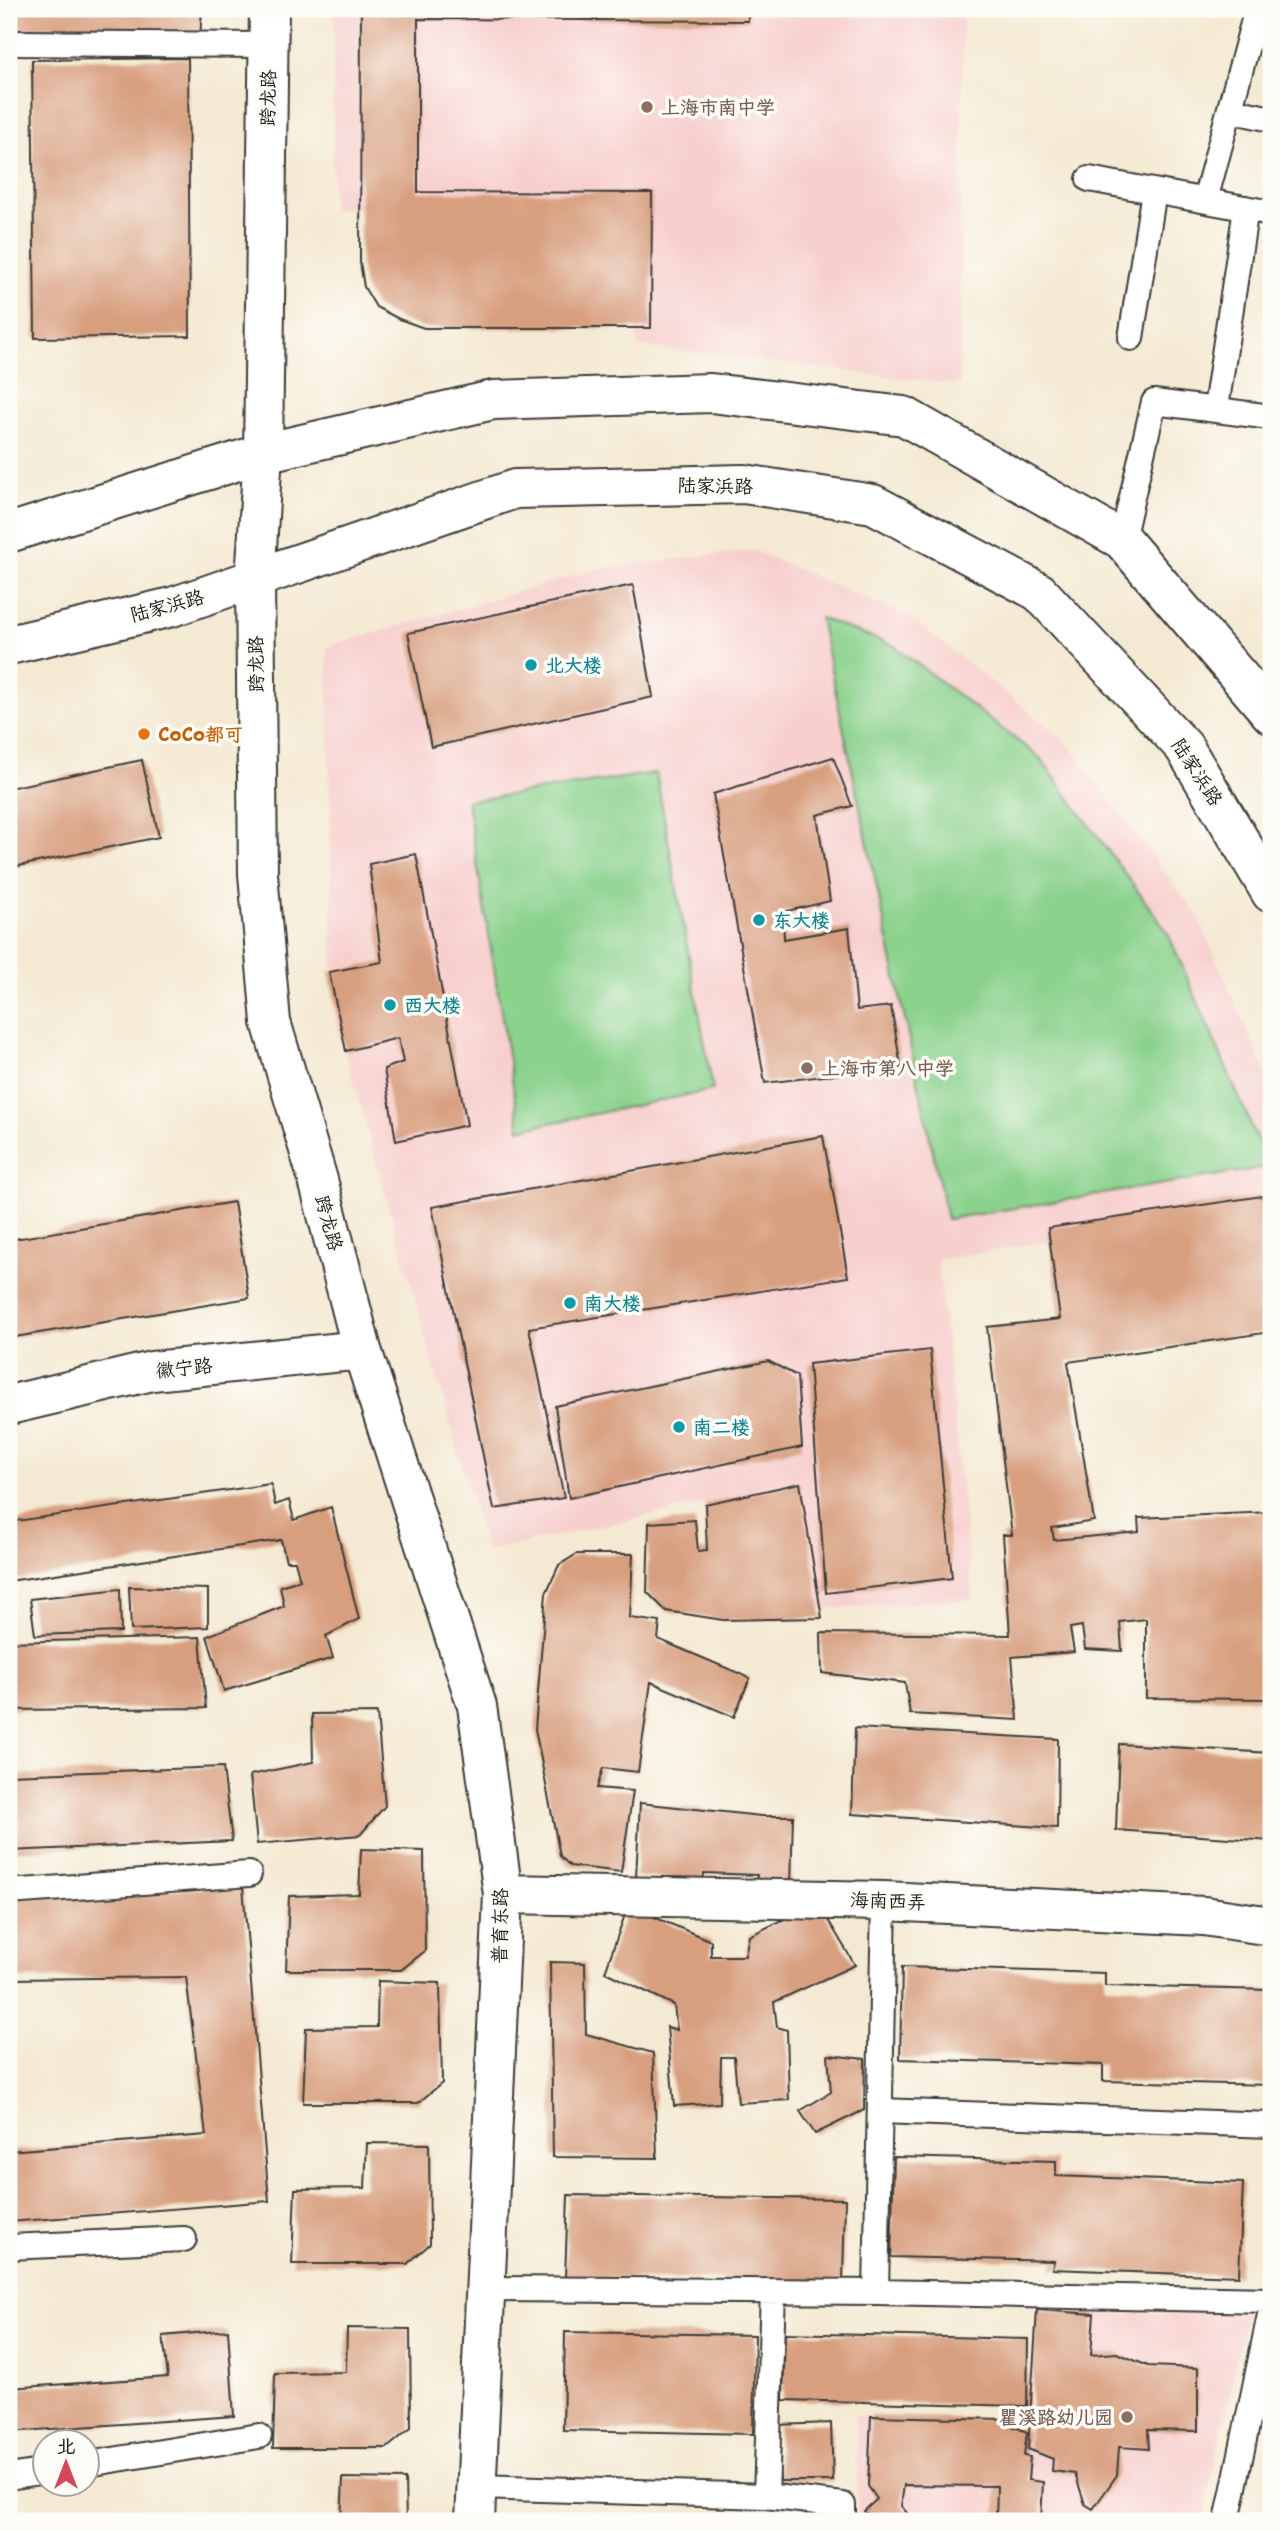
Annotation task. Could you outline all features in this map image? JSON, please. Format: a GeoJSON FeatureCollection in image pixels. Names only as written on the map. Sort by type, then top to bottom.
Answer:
{"type":"FeatureCollection","features":[{"type":"Feature","properties":{"kind":"street","name":"跨龙路"},"geometry":{"type":"LineString","coordinates":[[269,27],[263,453],[255,580],[258,874],[271,1022],[318,1180],[362,1349]]}},
{"type":"Feature","properties":{"kind":"street"},"geometry":{"type":"LineString","coordinates":[[9,533],[263,453],[493,400],[711,393],[904,416],[1122,540],[1271,714]]}},
{"type":"Feature","properties":{"kind":"street","name":"陆家浜路"},"geometry":{"type":"LineString","coordinates":[[9,645],[172,607],[515,489],[744,484],[873,504],[1039,592],[1184,747],[1271,893]]}},
{"type":"Feature","properties":{"kind":"street","name":"徽宁路"},"geometry":{"type":"LineString","coordinates":[[9,1405],[152,1371],[362,1349]]}},
{"type":"Feature","properties":{"kind":"street","name":"普育东路"},"geometry":{"type":"LineString","coordinates":[[362,1349],[477,1706],[503,1894],[476,2504]]}},
{"type":"Feature","properties":{"kind":"street","name":"海南西弄"},"geometry":{"type":"LineString","coordinates":[[503,1894],[884,1900],[1204,1916],[1271,1926]]}},
{"type":"Feature","properties":{"kind":"lane"},"geometry":{"type":"LineString","coordinates":[[1205,200],[1230,110],[1260,20]]}},
{"type":"Feature","properties":{"kind":"lane"},"geometry":{"type":"LineString","coordinates":[[9,43],[269,27]]}},
{"type":"Feature","properties":{"kind":"lane"},"geometry":{"type":"LineString","coordinates":[[1230,110],[1271,119]]}},
{"type":"Feature","properties":{"kind":"lane"},"geometry":{"type":"LineString","coordinates":[[1090,179],[1271,213]]}},
{"type":"Feature","properties":{"kind":"lane"},"geometry":{"type":"LineString","coordinates":[[1131,338],[1154,191]]}},
{"type":"Feature","properties":{"kind":"lane"},"geometry":{"type":"LineString","coordinates":[[1216,408],[1245,208]]}},
{"type":"Feature","properties":{"kind":"lane"},"geometry":{"type":"LineString","coordinates":[[1122,540],[1154,402],[1271,417]]}},
{"type":"Feature","properties":{"kind":"lane"},"geometry":{"type":"LineString","coordinates":[[9,1892],[249,1874]]}},
{"type":"Feature","properties":{"kind":"lane"},"geometry":{"type":"LineString","coordinates":[[876,2292],[884,1900]]}},
{"type":"Feature","properties":{"kind":"lane"},"geometry":{"type":"LineString","coordinates":[[880,2111],[1271,2125]]}},
{"type":"Feature","properties":{"kind":"lane"},"geometry":{"type":"LineString","coordinates":[[9,2248],[184,2239]]}},
{"type":"Feature","properties":{"kind":"lane"},"geometry":{"type":"LineString","coordinates":[[485,2289],[876,2292],[1271,2300]]}},
{"type":"Feature","properties":{"kind":"lane"},"geometry":{"type":"LineString","coordinates":[[766,2496],[773,2292]]}},
{"type":"Feature","properties":{"kind":"lane"},"geometry":{"type":"LineString","coordinates":[[1227,2521],[1271,2310]]}},
{"type":"Feature","properties":{"kind":"lane"},"geometry":{"type":"LineString","coordinates":[[102,2462],[259,2436]]}},
{"type":"Feature","properties":{"kind":"lane"},"geometry":{"type":"LineString","coordinates":[[9,2477],[32,2473]]}},
{"type":"Feature","properties":{"kind":"lane"},"geometry":{"type":"LineString","coordinates":[[476,2504],[766,2496],[843,2505],[843,2521]]}},
{"type":"Feature","properties":{"kind":"shaded area","name":"上海市南中学"},"geometry":{"type":"Polygon","coordinates":[[[334,9],[963,9],[960,385],[638,346],[629,205],[332,209],[334,9]]]}},
{"type":"Feature","properties":{"kind":"shaded area","name":"上海市第八中学"},"geometry":{"type":"Polygon","coordinates":[[[753,550],[911,618],[1066,741],[1197,915],[1271,1085],[1271,1204],[938,1260],[973,1599],[820,1609],[800,1483],[486,1551],[334,1012],[327,647],[597,569],[753,550]]]}},
{"type":"Feature","properties":{"kind":"shaded area","name":"瞿溪路幼儿园"},"geometry":{"type":"Polygon","coordinates":[[[1037,2310],[1094,2314],[1247,2312],[1203,2521],[858,2521],[855,2416],[1029,2421],[1037,2310]]]}},
{"type":"Feature","properties":{"kind":"green space"},"geometry":{"type":"Polygon","coordinates":[[[820,618],[894,646],[1040,758],[1167,931],[1269,1167],[947,1219],[820,618]]]}},
{"type":"Feature","properties":{"kind":"green space"},"geometry":{"type":"Polygon","coordinates":[[[656,773],[713,1090],[520,1129],[467,801],[656,773]]]}},
{"type":"Feature","properties":{"kind":"building"},"geometry":{"type":"Polygon","coordinates":[[[9,9],[202,9],[200,38],[9,31],[9,9]]]}},
{"type":"Feature","properties":{"kind":"building"},"geometry":{"type":"Polygon","coordinates":[[[361,9],[748,9],[748,21],[418,19],[418,192],[652,193],[651,328],[424,328],[376,307],[364,287],[360,262],[361,9]]]}},
{"type":"Feature","properties":{"kind":"building"},"geometry":{"type":"Polygon","coordinates":[[[188,58],[190,336],[35,338],[32,60],[188,58]]]}},
{"type":"Feature","properties":{"kind":"building"},"geometry":{"type":"Polygon","coordinates":[[[9,71],[12,71],[13,237],[9,237],[9,71]]]}},
{"type":"Feature","properties":{"kind":"building","name":"北大楼"},"geometry":{"type":"Polygon","coordinates":[[[633,585],[653,697],[431,747],[408,633],[633,585]]]}},
{"type":"Feature","properties":{"kind":"building","name":"东大楼"},"geometry":{"type":"Polygon","coordinates":[[[833,757],[852,806],[817,815],[830,901],[783,912],[784,939],[849,928],[857,1010],[891,1006],[901,1067],[765,1083],[713,794],[833,757]]]}},
{"type":"Feature","properties":{"kind":"building"},"geometry":{"type":"Polygon","coordinates":[[[142,760],[159,837],[9,868],[9,788],[142,760]]]}},
{"type":"Feature","properties":{"kind":"building","name":"西大楼"},"geometry":{"type":"Polygon","coordinates":[[[416,854],[467,1125],[396,1141],[384,1069],[403,1062],[398,1038],[346,1051],[329,972],[382,962],[369,864],[416,854]]]}},
{"type":"Feature","properties":{"kind":"building","name":"南大楼"},"geometry":{"type":"Polygon","coordinates":[[[823,1136],[848,1277],[529,1328],[564,1498],[494,1509],[432,1207],[823,1136]]]}},
{"type":"Feature","properties":{"kind":"building"},"geometry":{"type":"Polygon","coordinates":[[[1262,1196],[1271,1232],[1271,1332],[1068,1362],[1094,1521],[1052,1528],[1054,1540],[1139,1532],[1138,1518],[1271,1512],[1271,1699],[1146,1698],[1146,1619],[1120,1622],[1122,1651],[1085,1649],[1082,1626],[1070,1628],[1074,1652],[1012,1657],[1018,1720],[910,1714],[905,1683],[822,1673],[821,1633],[1010,1635],[1003,1535],[1012,1535],[987,1327],[1060,1319],[1048,1228],[1262,1196]]]}},
{"type":"Feature","properties":{"kind":"building"},"geometry":{"type":"Polygon","coordinates":[[[234,1202],[249,1298],[9,1338],[9,1240],[234,1202]]]}},
{"type":"Feature","properties":{"kind":"building"},"geometry":{"type":"Polygon","coordinates":[[[930,1350],[952,1578],[826,1593],[809,1364],[930,1350]]]}},
{"type":"Feature","properties":{"kind":"building","name":"南二楼"},"geometry":{"type":"Polygon","coordinates":[[[768,1361],[797,1376],[802,1447],[569,1498],[555,1406],[768,1361]]]}},
{"type":"Feature","properties":{"kind":"building"},"geometry":{"type":"Polygon","coordinates":[[[800,1483],[822,1618],[723,1620],[666,1611],[647,1592],[649,1523],[695,1520],[698,1551],[707,1550],[705,1504],[800,1483]]]}},
{"type":"Feature","properties":{"kind":"building"},"geometry":{"type":"Polygon","coordinates":[[[271,1484],[275,1505],[289,1500],[294,1520],[331,1507],[359,1619],[326,1636],[333,1658],[224,1691],[207,1636],[284,1606],[280,1586],[300,1580],[295,1561],[286,1561],[281,1540],[9,1581],[9,1522],[271,1484]]]}},
{"type":"Feature","properties":{"kind":"building"},"geometry":{"type":"Polygon","coordinates":[[[577,1554],[633,1554],[630,1618],[660,1622],[658,1639],[750,1678],[734,1717],[651,1682],[638,1772],[603,1768],[597,1788],[633,1791],[621,1872],[570,1866],[560,1856],[535,1729],[546,1593],[559,1565],[577,1554]]]}},
{"type":"Feature","properties":{"kind":"building"},"geometry":{"type":"Polygon","coordinates":[[[129,1587],[208,1589],[208,1627],[131,1630],[129,1587]]]}},
{"type":"Feature","properties":{"kind":"building"},"geometry":{"type":"Polygon","coordinates":[[[120,1589],[121,1632],[35,1635],[30,1599],[120,1589]]]}},
{"type":"Feature","properties":{"kind":"building"},"geometry":{"type":"Polygon","coordinates":[[[200,1637],[206,1708],[9,1710],[9,1642],[200,1637]]]}},
{"type":"Feature","properties":{"kind":"building"},"geometry":{"type":"Polygon","coordinates":[[[377,1713],[385,1806],[360,1835],[257,1844],[250,1775],[313,1762],[312,1714],[377,1713]]]}},
{"type":"Feature","properties":{"kind":"building"},"geometry":{"type":"Polygon","coordinates":[[[855,1728],[1058,1739],[1057,1828],[852,1814],[855,1728]]]}},
{"type":"Feature","properties":{"kind":"building"},"geometry":{"type":"Polygon","coordinates":[[[1119,1744],[1271,1753],[1271,1841],[1116,1830],[1119,1744]]]}},
{"type":"Feature","properties":{"kind":"building"},"geometry":{"type":"Polygon","coordinates":[[[223,1767],[232,1841],[9,1851],[9,1775],[223,1767]]]}},
{"type":"Feature","properties":{"kind":"building"},"geometry":{"type":"Polygon","coordinates":[[[640,1803],[761,1816],[793,1816],[791,1886],[756,1882],[757,1875],[704,1873],[703,1881],[636,1877],[640,1803]]]}},
{"type":"Feature","properties":{"kind":"building"},"geometry":{"type":"Polygon","coordinates":[[[361,1849],[424,1851],[425,1951],[401,1970],[286,1970],[289,1896],[359,1894],[361,1849]]]}},
{"type":"Feature","properties":{"kind":"building"},"geometry":{"type":"Polygon","coordinates":[[[243,1886],[269,2201],[9,2222],[9,2151],[206,2135],[186,1977],[9,1979],[9,1899],[243,1886]]]}},
{"type":"Feature","properties":{"kind":"building"},"geometry":{"type":"Polygon","coordinates":[[[818,1903],[855,1965],[774,2002],[777,2027],[787,2030],[789,2100],[738,2103],[734,2057],[721,2057],[720,2103],[674,2106],[667,2027],[677,2030],[674,2005],[605,1972],[628,1906],[711,1941],[711,1956],[745,1956],[749,1936],[818,1903]]]}},
{"type":"Feature","properties":{"kind":"building"},"geometry":{"type":"Polygon","coordinates":[[[550,1962],[585,1963],[586,2034],[653,2053],[657,2158],[553,2157],[550,1962]]]}},
{"type":"Feature","properties":{"kind":"building"},"geometry":{"type":"Polygon","coordinates":[[[902,1967],[1105,1973],[1105,1986],[1271,1990],[1271,2085],[1103,2081],[1103,2065],[900,2059],[902,1967]]]}},
{"type":"Feature","properties":{"kind":"building"},"geometry":{"type":"Polygon","coordinates":[[[378,1981],[440,1983],[442,2083],[418,2103],[303,2103],[306,2028],[377,2027],[378,1981]]]}},
{"type":"Feature","properties":{"kind":"building"},"geometry":{"type":"Polygon","coordinates":[[[828,2055],[865,2059],[864,2110],[815,2134],[800,2111],[831,2092],[828,2055]]]}},
{"type":"Feature","properties":{"kind":"building"},"geometry":{"type":"Polygon","coordinates":[[[367,2143],[429,2144],[430,2244],[407,2264],[292,2264],[295,2189],[365,2188],[367,2143]]]}},
{"type":"Feature","properties":{"kind":"building"},"geometry":{"type":"Polygon","coordinates":[[[894,2157],[1056,2161],[1056,2176],[1243,2183],[1239,2276],[1052,2269],[1054,2261],[891,2257],[894,2157]]]}},
{"type":"Feature","properties":{"kind":"building"},"geometry":{"type":"Polygon","coordinates":[[[568,2195],[845,2199],[843,2281],[565,2278],[568,2195]]]}},
{"type":"Feature","properties":{"kind":"building"},"geometry":{"type":"Polygon","coordinates":[[[1037,2310],[1094,2314],[1091,2355],[1117,2353],[1148,2366],[1198,2368],[1198,2431],[1148,2430],[1149,2449],[1119,2447],[1117,2475],[1093,2509],[1085,2504],[1075,2474],[1052,2471],[1053,2459],[1028,2449],[1037,2310]]]}},
{"type":"Feature","properties":{"kind":"building"},"geometry":{"type":"Polygon","coordinates":[[[347,2328],[410,2329],[411,2428],[387,2448],[273,2448],[275,2373],[346,2372],[347,2328]]]}},
{"type":"Feature","properties":{"kind":"building"},"geometry":{"type":"Polygon","coordinates":[[[228,2330],[234,2416],[32,2428],[32,2430],[9,2432],[9,2388],[168,2377],[163,2336],[228,2330]]]}},
{"type":"Feature","properties":{"kind":"building"},"geometry":{"type":"Polygon","coordinates":[[[565,2332],[755,2335],[753,2434],[563,2430],[565,2332]]]}},
{"type":"Feature","properties":{"kind":"building"},"geometry":{"type":"Polygon","coordinates":[[[785,2333],[1028,2339],[1027,2406],[783,2400],[785,2333]]]}},
{"type":"Feature","properties":{"kind":"building"},"geometry":{"type":"Polygon","coordinates":[[[871,2416],[1004,2419],[1007,2424],[1027,2432],[1024,2456],[1030,2457],[1028,2480],[1043,2482],[1041,2521],[996,2521],[997,2486],[904,2485],[901,2506],[914,2521],[873,2521],[864,2511],[877,2499],[868,2486],[871,2416]]]}},
{"type":"Feature","properties":{"kind":"building"},"geometry":{"type":"Polygon","coordinates":[[[831,2423],[833,2481],[780,2481],[777,2425],[831,2423]]]}},
{"type":"Feature","properties":{"kind":"building"},"geometry":{"type":"Polygon","coordinates":[[[343,2478],[405,2479],[406,2521],[341,2521],[343,2478]]]}},
{"type":"Feature","properties":{"kind":"place","name":"上海市南中学"},"geometry":{"type":"Point","coordinates":[647,107]}},
{"type":"Feature","properties":{"kind":"place","name":"北大楼"},"geometry":{"type":"Point","coordinates":[531,665]}},
{"type":"Feature","properties":{"kind":"place","name":"CoCo都可"},"geometry":{"type":"Point","coordinates":[144,734]}},
{"type":"Feature","properties":{"kind":"place","name":"东大楼"},"geometry":{"type":"Point","coordinates":[759,920]}},
{"type":"Feature","properties":{"kind":"place","name":"西大楼"},"geometry":{"type":"Point","coordinates":[390,1005]}},
{"type":"Feature","properties":{"kind":"place","name":"上海市第八中学"},"geometry":{"type":"Point","coordinates":[807,1068]}},
{"type":"Feature","properties":{"kind":"place","name":"南大楼"},"geometry":{"type":"Point","coordinates":[570,1303]}},
{"type":"Feature","properties":{"kind":"place","name":"南二楼"},"geometry":{"type":"Point","coordinates":[679,1427]}},
{"type":"Feature","properties":{"kind":"place","name":"瞿溪路幼儿园"},"geometry":{"type":"Point","coordinates":[1127,2417]}}]}
